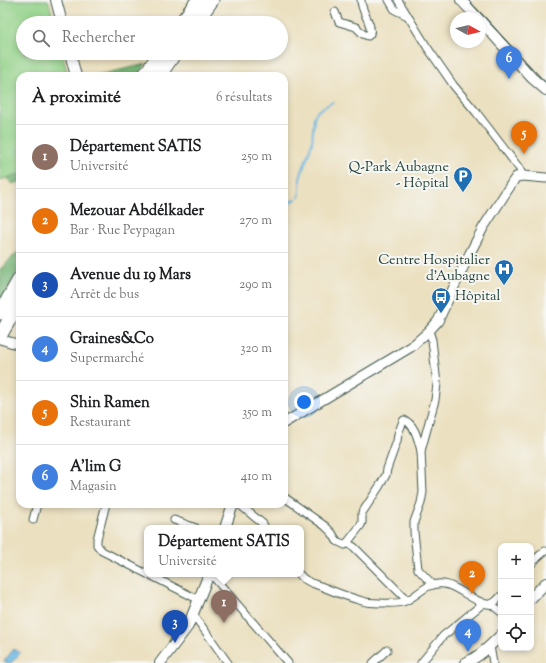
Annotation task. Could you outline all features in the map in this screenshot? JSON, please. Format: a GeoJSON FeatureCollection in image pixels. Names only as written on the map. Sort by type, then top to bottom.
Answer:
{"type":"FeatureCollection","features":[{"type":"Feature","properties":{"kind":"highway"},"geometry":{"type":"LineString","coordinates":[[187,16],[198,0]]}},
{"type":"Feature","properties":{"kind":"highway"},"geometry":{"type":"LineString","coordinates":[[201,16],[212,0]]}},
{"type":"Feature","properties":{"kind":"highway"},"geometry":{"type":"LineString","coordinates":[[147,72],[155,60]]}},
{"type":"Feature","properties":{"kind":"highway"},"geometry":{"type":"LineString","coordinates":[[162,72],[170,60]]}},
{"type":"Feature","properties":{"kind":"highway"},"geometry":{"type":"LineString","coordinates":[[0,313],[16,285]]}},
{"type":"Feature","properties":{"kind":"highway"},"geometry":{"type":"LineString","coordinates":[[0,337],[16,308]]}},
{"type":"Feature","properties":{"kind":"main road"},"geometry":{"type":"LineString","coordinates":[[56,0],[60,16]]}},
{"type":"Feature","properties":{"kind":"main road"},"geometry":{"type":"LineString","coordinates":[[461,0],[472,12]]}},
{"type":"Feature","properties":{"kind":"main road"},"geometry":{"type":"LineString","coordinates":[[486,27],[532,78],[546,90]]}},
{"type":"Feature","properties":{"kind":"main road"},"geometry":{"type":"LineString","coordinates":[[72,60],[75,72]]}},
{"type":"Feature","properties":{"kind":"main road"},"geometry":{"type":"LineString","coordinates":[[226,525],[232,508]]}},
{"type":"Feature","properties":{"kind":"main road"},"geometry":{"type":"LineString","coordinates":[[160,663],[188,626],[209,577]]}},
{"type":"Feature","properties":{"kind":"main road"},"geometry":{"type":"LineString","coordinates":[[534,595],[546,583]]}},
{"type":"Feature","properties":{"kind":"main road"},"geometry":{"type":"LineString","coordinates":[[465,663],[472,660],[498,638]]}},
{"type":"Feature","properties":{"kind":"street"},"geometry":{"type":"LineString","coordinates":[[334,12],[339,22],[356,27],[363,34],[368,36],[371,31],[363,11],[361,0]]}},
{"type":"Feature","properties":{"kind":"street"},"geometry":{"type":"LineString","coordinates":[[389,0],[395,10],[408,16]]}},
{"type":"Feature","properties":{"kind":"street"},"geometry":{"type":"LineString","coordinates":[[398,0],[427,47],[454,86],[519,168],[523,176]]}},
{"type":"Feature","properties":{"kind":"street"},"geometry":{"type":"LineString","coordinates":[[288,421],[411,347],[429,331],[438,321],[483,228],[516,177],[523,176],[546,178]]}},
{"type":"Feature","properties":{"kind":"street"},"geometry":{"type":"LineString","coordinates":[[421,451],[435,400],[437,384],[432,340],[429,331]]}},
{"type":"Feature","properties":{"kind":"street"},"geometry":{"type":"LineString","coordinates":[[0,337],[16,343]]}},
{"type":"Feature","properties":{"kind":"street"},"geometry":{"type":"LineString","coordinates":[[347,543],[361,525],[362,513],[386,474],[403,421],[409,422],[413,427],[421,451],[423,492],[421,503],[414,522],[418,569],[433,585]]}},
{"type":"Feature","properties":{"kind":"street"},"geometry":{"type":"LineString","coordinates":[[288,501],[325,526],[332,532],[337,541],[345,545],[347,543],[354,548],[408,600]]}},
{"type":"Feature","properties":{"kind":"street"},"geometry":{"type":"LineString","coordinates":[[33,520],[36,508]]}},
{"type":"Feature","properties":{"kind":"street"},"geometry":{"type":"LineString","coordinates":[[105,508],[96,539],[98,545],[102,551],[144,572]]}},
{"type":"Feature","properties":{"kind":"street"},"geometry":{"type":"LineString","coordinates":[[244,508],[264,525]]}},
{"type":"Feature","properties":{"kind":"street"},"geometry":{"type":"LineString","coordinates":[[174,520],[188,525]]}},
{"type":"Feature","properties":{"kind":"street"},"geometry":{"type":"LineString","coordinates":[[534,561],[546,551]]}},
{"type":"Feature","properties":{"kind":"street"},"geometry":{"type":"LineString","coordinates":[[153,577],[199,600]]}},
{"type":"Feature","properties":{"kind":"street"},"geometry":{"type":"LineString","coordinates":[[213,577],[288,663]]}},
{"type":"Feature","properties":{"kind":"street"},"geometry":{"type":"LineString","coordinates":[[302,577],[306,581],[340,594],[368,602],[401,602],[408,600],[422,590],[433,585],[445,584],[481,602],[497,600]]}},
{"type":"Feature","properties":{"kind":"street"},"geometry":{"type":"LineString","coordinates":[[421,663],[443,636],[480,606],[481,602]]}},
{"type":"Feature","properties":{"kind":"street"},"geometry":{"type":"LineString","coordinates":[[193,614],[228,663]]}},
{"type":"Feature","properties":{"kind":"street"},"geometry":{"type":"LineString","coordinates":[[490,646],[493,663]]}},
{"type":"Feature","properties":{"kind":"street"},"geometry":{"type":"LineString","coordinates":[[373,663],[388,650]]}},
{"type":"Feature","properties":{"kind":"green space"},"geometry":{"type":"Polygon","coordinates":[[[0,0],[48,0],[53,16],[16,16],[16,60],[64,60],[67,72],[16,72],[16,175],[0,180],[0,0]]]}},
{"type":"Feature","properties":{"kind":"green space"},"geometry":{"type":"Polygon","coordinates":[[[146,64],[141,72],[111,72],[146,64]]]}},
{"type":"Feature","properties":{"kind":"green space"},"geometry":{"type":"Polygon","coordinates":[[[16,175],[16,183],[11,184],[8,178],[16,175]]]}},
{"type":"Feature","properties":{"kind":"green space"},"geometry":{"type":"Polygon","coordinates":[[[16,254],[16,274],[0,303],[0,269],[16,254]]]}},
{"type":"Feature","properties":{"kind":"water"},"geometry":{"type":"Polygon","coordinates":[[[14,649],[20,653],[11,663],[7,663],[4,661],[14,649]]]}},
{"type":"Feature","properties":{"kind":"waterway"},"geometry":{"type":"LineString","coordinates":[[299,197],[300,178],[312,143],[314,117],[319,110],[333,102]]}},
{"type":"Feature","properties":{"kind":"waterway"},"geometry":{"type":"LineString","coordinates":[[288,203],[296,199]]}},
{"type":"Feature","properties":{"kind":"tram line"},"geometry":{"type":"LineString","coordinates":[[468,0],[546,83]]}},
{"type":"Feature","properties":{"kind":"place","name":"A'lim G"},"geometry":{"type":"Point","coordinates":[509,79]}},
{"type":"Feature","properties":{"kind":"place","name":"Shin Ramen"},"geometry":{"type":"Point","coordinates":[524,154]}},
{"type":"Feature","properties":{"kind":"place","name":"Q-Park Aubagne - Hôpital"},"geometry":{"type":"Point","coordinates":[463,193]}},
{"type":"Feature","properties":{"kind":"place","name":"Centre Hospitalier d'Aubagne"},"geometry":{"type":"Point","coordinates":[504,286]}},
{"type":"Feature","properties":{"kind":"place","name":"Hôpital"},"geometry":{"type":"Point","coordinates":[441,314]}},
{"type":"Feature","properties":{"kind":"place","name":"Mezouar Abdélkader"},"geometry":{"type":"Point","coordinates":[472,594]}},
{"type":"Feature","properties":{"kind":"place","name":"Département SATIS"},"geometry":{"type":"Point","coordinates":[224,623]}},
{"type":"Feature","properties":{"kind":"place","name":"Avenue du 19 Mars"},"geometry":{"type":"Point","coordinates":[175,643]}},
{"type":"Feature","properties":{"kind":"place","name":"Graines&Co"},"geometry":{"type":"Point","coordinates":[468,652]}}]}
